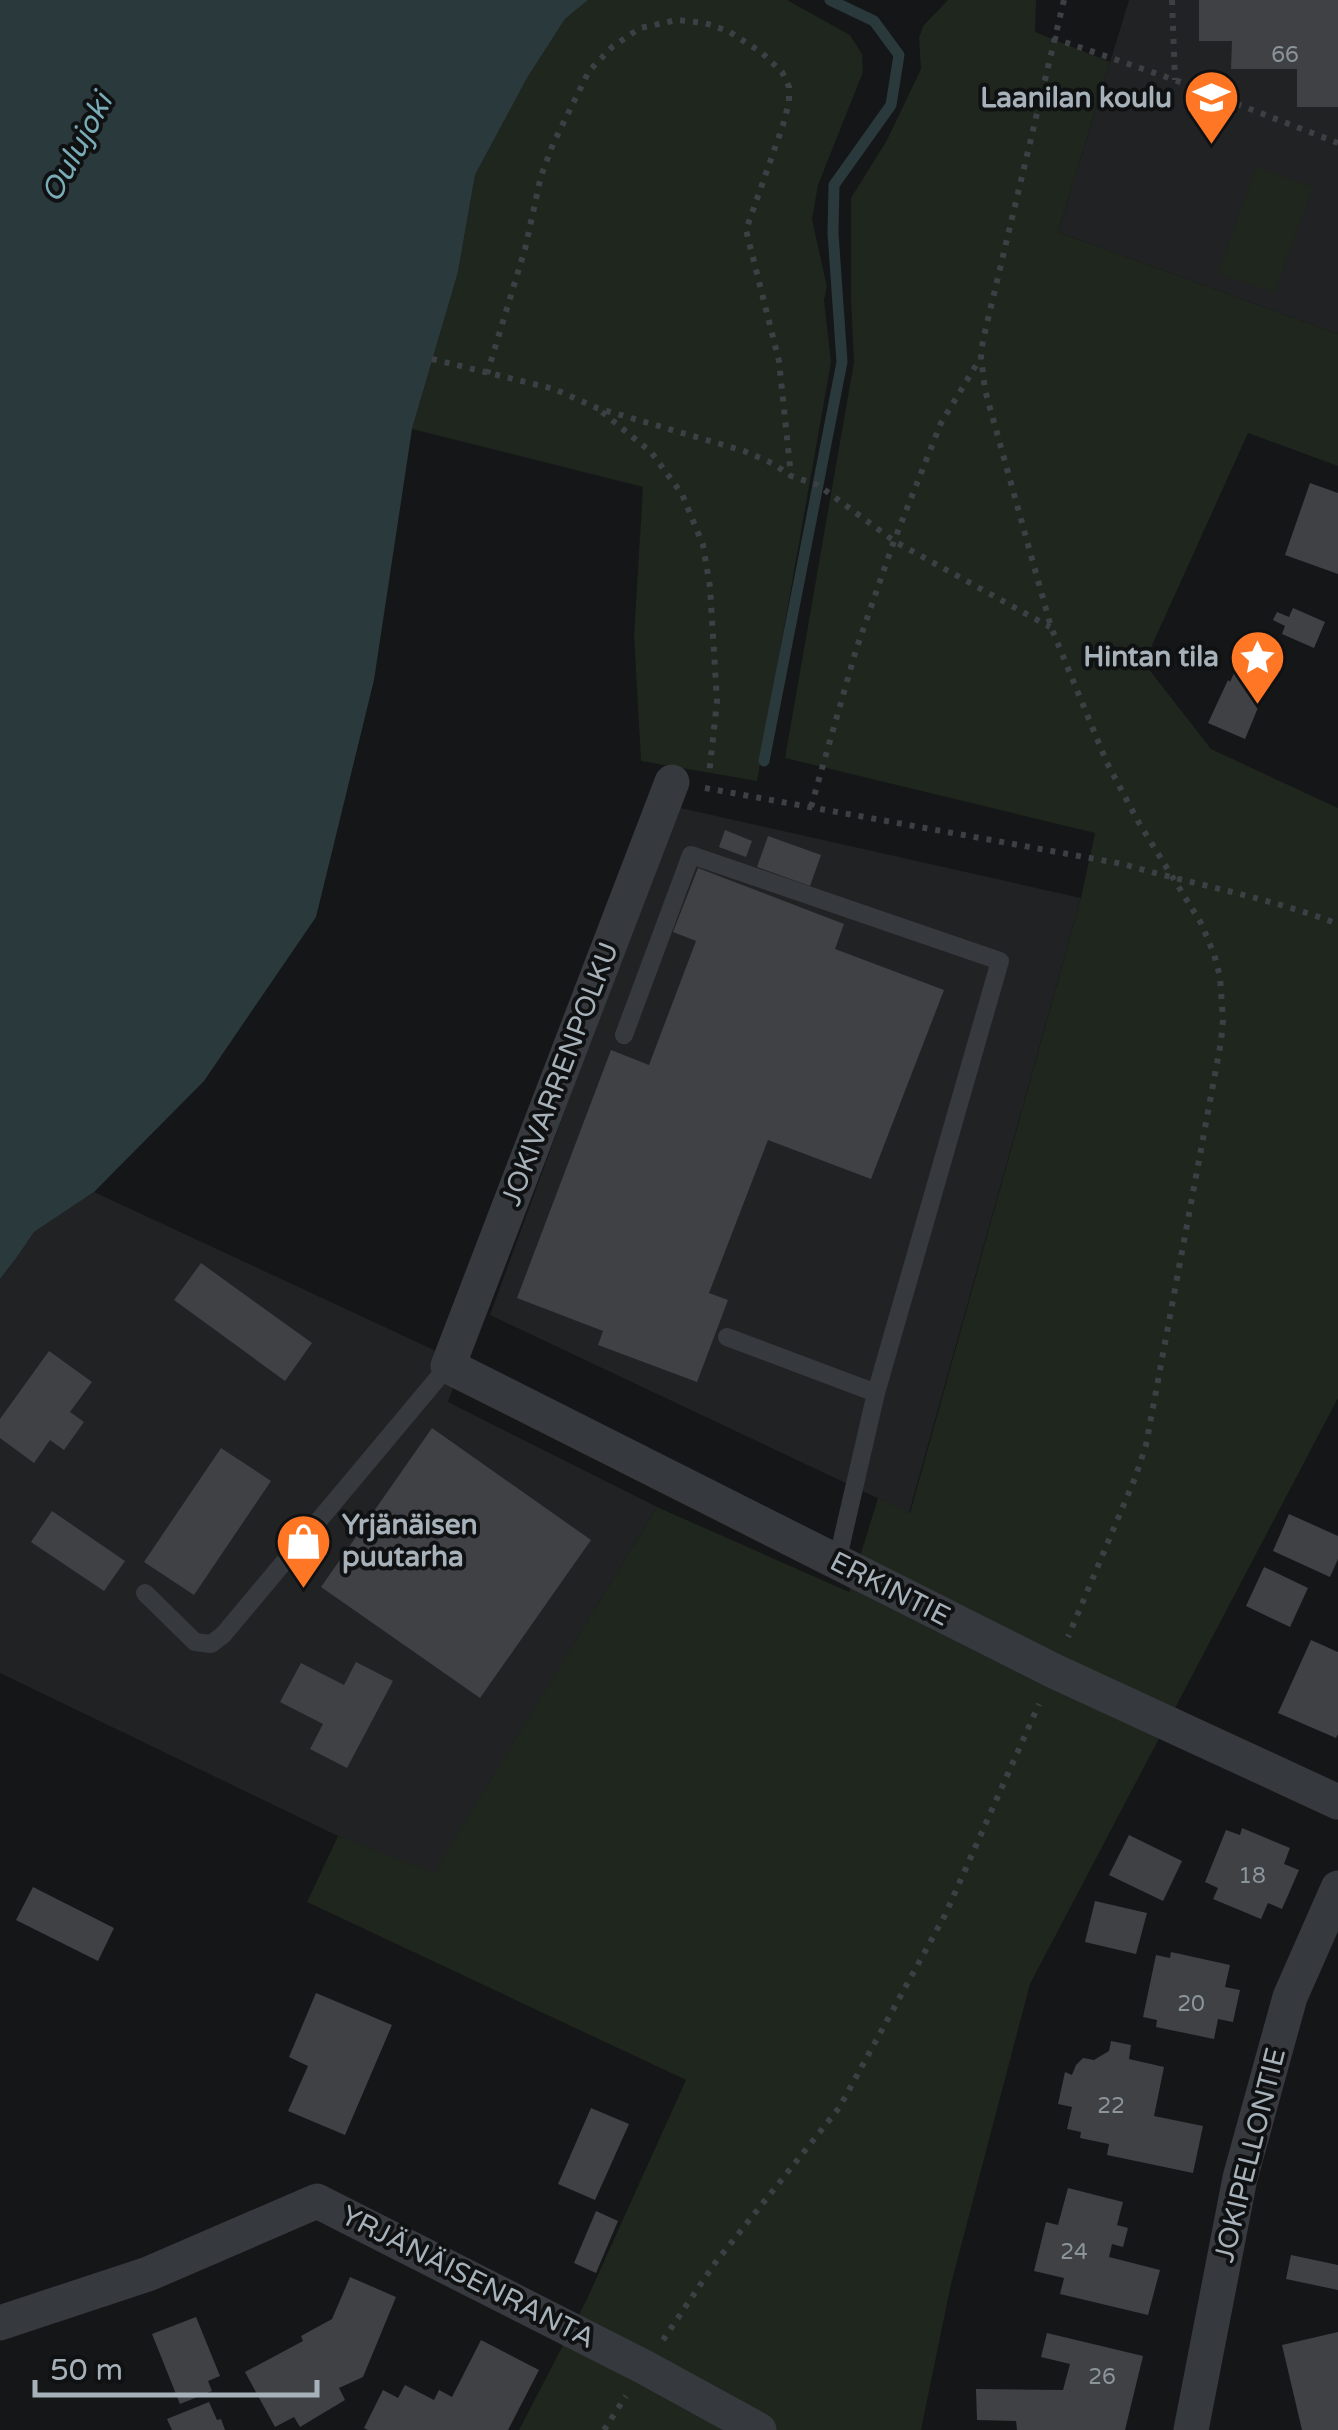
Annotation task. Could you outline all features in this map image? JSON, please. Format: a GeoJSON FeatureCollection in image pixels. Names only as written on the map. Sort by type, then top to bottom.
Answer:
{"type":"FeatureCollection","features":[{"type":"Feature","properties":{"kind":"street","name":"JOKIVARRENPOLKU"},"geometry":{"type":"LineString","coordinates":[[448,1366],[672,782]]}},
{"type":"Feature","properties":{"kind":"street","name":"ERKINTIE"},"geometry":{"type":"LineString","coordinates":[[448,1366],[1054,1671],[1338,1802]]}},
{"type":"Feature","properties":{"kind":"street","name":"JOKIPELLONTIE"},"geometry":{"type":"LineString","coordinates":[[1191,2430],[1240,2178],[1290,1997],[1338,1888]]}},
{"type":"Feature","properties":{"kind":"street","name":"YRJÄNÄISENRANTA"},"geometry":{"type":"LineString","coordinates":[[0,2323],[148,2274],[317,2200],[759,2430]]}},
{"type":"Feature","properties":{"kind":"lane"},"geometry":{"type":"LineString","coordinates":[[624,1035],[691,855],[1000,961],[876,1393],[836,1562]]}},
{"type":"Feature","properties":{"kind":"lane"},"geometry":{"type":"LineString","coordinates":[[726,1337],[876,1393]]}},
{"type":"Feature","properties":{"kind":"lane"},"geometry":{"type":"LineString","coordinates":[[146,1593],[194,1642],[211,1644],[223,1635],[448,1366]]}},
{"type":"Feature","properties":{"kind":"path"},"geometry":{"type":"LineString","coordinates":[[604,2430],[714,2263],[839,2108],[946,1915],[1054,1671],[1146,1446],[1221,1042],[1220,977],[1200,923],[1107,763],[1051,627],[986,390],[982,357],[1064,0]]}},
{"type":"Feature","properties":{"kind":"path"},"geometry":{"type":"LineString","coordinates":[[1172,0],[1175,80]]}},
{"type":"Feature","properties":{"kind":"path"},"geometry":{"type":"LineString","coordinates":[[487,374],[524,250],[541,176],[589,71],[612,47],[640,28],[677,20],[705,23],[728,31],[762,52],[782,72],[788,87],[783,125],[746,230],[779,362],[791,476]]}},
{"type":"Feature","properties":{"kind":"path"},"geometry":{"type":"LineString","coordinates":[[1053,38],[1338,143]]}},
{"type":"Feature","properties":{"kind":"path"},"geometry":{"type":"LineString","coordinates":[[811,807],[856,650],[894,542],[941,423],[982,357]]}},
{"type":"Feature","properties":{"kind":"path"},"geometry":{"type":"LineString","coordinates":[[432,360],[554,389],[597,408],[744,451],[791,476],[818,485],[894,542],[1051,627]]}},
{"type":"Feature","properties":{"kind":"path"},"geometry":{"type":"LineString","coordinates":[[597,408],[651,452],[682,494],[703,545],[710,587],[717,701],[708,788]]}},
{"type":"Feature","properties":{"kind":"path"},"geometry":{"type":"LineString","coordinates":[[672,782],[1123,864],[1276,903],[1338,924]]}},
{"type":"Feature","properties":{"kind":"shaded area"},"geometry":{"type":"Polygon","coordinates":[[[588,0],[787,0],[850,35],[862,54],[863,72],[818,185],[812,219],[827,287],[824,300],[831,362],[757,781],[641,761],[634,636],[643,487],[412,429],[458,272],[475,175],[527,78],[565,19],[588,0]]]}},
{"type":"Feature","properties":{"kind":"shaded area"},"geometry":{"type":"Polygon","coordinates":[[[948,0],[1036,0],[1035,32],[1110,62],[1058,232],[1338,334],[1338,466],[1248,433],[1144,663],[1211,749],[1338,808],[1338,1398],[1030,1984],[951,2284],[921,2430],[519,2430],[587,2299],[686,2080],[307,1902],[338,1836],[434,1873],[657,1507],[849,1592],[878,1498],[910,1513],[1081,898],[1095,833],[785,758],[854,362],[851,198],[887,140],[921,69],[919,38],[923,26],[948,0]]]}},
{"type":"Feature","properties":{"kind":"shaded area","name":"Laanilan koulu"},"geometry":{"type":"Polygon","coordinates":[[[1129,0],[1338,0],[1338,334],[1058,232],[1129,0]]]}},
{"type":"Feature","properties":{"kind":"shaded area"},"geometry":{"type":"Polygon","coordinates":[[[1256,167],[1313,187],[1274,293],[1218,273],[1256,167]]]}},
{"type":"Feature","properties":{"kind":"shaded area"},"geometry":{"type":"Polygon","coordinates":[[[676,807],[1081,898],[909,1513],[490,1315],[676,807]]]}},
{"type":"Feature","properties":{"kind":"shaded area","name":"Yrjänäisen puutarha"},"geometry":{"type":"Polygon","coordinates":[[[94,1192],[462,1363],[448,1402],[657,1507],[434,1874],[338,1836],[0,1673],[0,1279],[34,1232],[94,1192]]]}},
{"type":"Feature","properties":{"kind":"water","name":"Oulujoki"},"geometry":{"type":"Polygon","coordinates":[[[0,0],[588,0],[565,19],[527,78],[475,175],[458,272],[412,429],[374,680],[316,917],[204,1081],[94,1192],[34,1232],[0,1279],[0,0]]]}},
{"type":"Feature","properties":{"kind":"building"},"geometry":{"type":"Polygon","coordinates":[[[1199,0],[1338,0],[1338,107],[1297,107],[1297,69],[1231,69],[1232,41],[1199,41],[1199,0]]]}},
{"type":"Feature","properties":{"kind":"building"},"geometry":{"type":"Polygon","coordinates":[[[1310,483],[1338,493],[1338,574],[1285,555],[1310,483]]]}},
{"type":"Feature","properties":{"kind":"building"},"geometry":{"type":"Polygon","coordinates":[[[1293,608],[1325,622],[1314,648],[1282,634],[1285,626],[1273,620],[1277,612],[1289,617],[1293,608]]]}},
{"type":"Feature","properties":{"kind":"building"},"geometry":{"type":"Polygon","coordinates":[[[1235,671],[1267,686],[1245,739],[1208,723],[1235,671]]]}},
{"type":"Feature","properties":{"kind":"building"},"geometry":{"type":"Polygon","coordinates":[[[725,830],[752,841],[746,857],[719,847],[725,830]]]}},
{"type":"Feature","properties":{"kind":"building"},"geometry":{"type":"Polygon","coordinates":[[[768,836],[821,855],[810,886],[757,867],[768,836]]]}},
{"type":"Feature","properties":{"kind":"building"},"geometry":{"type":"Polygon","coordinates":[[[698,868],[844,924],[835,949],[944,990],[871,1179],[768,1140],[709,1293],[728,1300],[697,1382],[598,1345],[603,1331],[517,1298],[611,1050],[649,1065],[696,941],[673,932],[698,868]]]}},
{"type":"Feature","properties":{"kind":"building"},"geometry":{"type":"Polygon","coordinates":[[[201,1263],[312,1343],[285,1381],[174,1300],[201,1263]]]}},
{"type":"Feature","properties":{"kind":"building"},"geometry":{"type":"Polygon","coordinates":[[[49,1351],[92,1382],[70,1412],[84,1422],[64,1450],[50,1440],[34,1463],[0,1438],[0,1419],[49,1351]]]}},
{"type":"Feature","properties":{"kind":"building"},"geometry":{"type":"Polygon","coordinates":[[[432,1428],[591,1540],[480,1698],[321,1587],[432,1428]]]}},
{"type":"Feature","properties":{"kind":"building"},"geometry":{"type":"Polygon","coordinates":[[[221,1448],[271,1481],[194,1595],[144,1562],[221,1448]]]}},
{"type":"Feature","properties":{"kind":"building"},"geometry":{"type":"Polygon","coordinates":[[[52,1511],[125,1561],[104,1591],[31,1542],[52,1511]]]}},
{"type":"Feature","properties":{"kind":"building"},"geometry":{"type":"Polygon","coordinates":[[[1289,1514],[1338,1536],[1338,1559],[1330,1577],[1273,1551],[1289,1514]]]}},
{"type":"Feature","properties":{"kind":"building"},"geometry":{"type":"Polygon","coordinates":[[[1264,1567],[1308,1588],[1290,1627],[1246,1606],[1264,1567]]]}},
{"type":"Feature","properties":{"kind":"building"},"geometry":{"type":"Polygon","coordinates":[[[1311,1640],[1338,1652],[1336,1738],[1278,1713],[1311,1640]]]}},
{"type":"Feature","properties":{"kind":"building"},"geometry":{"type":"Polygon","coordinates":[[[356,1662],[393,1681],[347,1768],[310,1749],[323,1724],[280,1702],[301,1663],[344,1685],[356,1662]]]}},
{"type":"Feature","properties":{"kind":"building"},"geometry":{"type":"Polygon","coordinates":[[[1242,1828],[1290,1848],[1284,1864],[1299,1870],[1282,1909],[1268,1903],[1261,1919],[1213,1899],[1218,1888],[1205,1882],[1226,1830],[1240,1835],[1242,1828]]]}},
{"type":"Feature","properties":{"kind":"building"},"geometry":{"type":"Polygon","coordinates":[[[1129,1835],[1182,1861],[1163,1901],[1109,1875],[1129,1835]]]}},
{"type":"Feature","properties":{"kind":"building"},"geometry":{"type":"Polygon","coordinates":[[[33,1887],[114,1928],[98,1961],[16,1920],[33,1887]]]}},
{"type":"Feature","properties":{"kind":"building"},"geometry":{"type":"Polygon","coordinates":[[[1095,1901],[1147,1913],[1136,1954],[1085,1942],[1095,1901]]]}},
{"type":"Feature","properties":{"kind":"building"},"geometry":{"type":"Polygon","coordinates":[[[1171,1952],[1230,1965],[1225,1987],[1240,1990],[1233,2022],[1218,2019],[1214,2039],[1156,2027],[1157,2020],[1143,2017],[1156,1955],[1170,1958],[1171,1952]]]}},
{"type":"Feature","properties":{"kind":"building"},"geometry":{"type":"Polygon","coordinates":[[[316,1993],[392,2025],[345,2135],[288,2111],[308,2066],[289,2057],[316,1993]]]}},
{"type":"Feature","properties":{"kind":"building"},"geometry":{"type":"Polygon","coordinates":[[[1111,2041],[1131,2045],[1129,2059],[1164,2067],[1154,2116],[1203,2126],[1193,2173],[1107,2155],[1109,2144],[1080,2138],[1081,2132],[1067,2129],[1072,2107],[1058,2104],[1065,2072],[1072,2075],[1083,2058],[1094,2060],[1109,2051],[1111,2041]]]}},
{"type":"Feature","properties":{"kind":"building"},"geometry":{"type":"Polygon","coordinates":[[[591,2108],[629,2124],[595,2200],[558,2184],[591,2108]]]}},
{"type":"Feature","properties":{"kind":"building"},"geometry":{"type":"Polygon","coordinates":[[[1068,2188],[1123,2202],[1117,2225],[1128,2228],[1123,2247],[1112,2244],[1109,2257],[1160,2270],[1148,2315],[1060,2294],[1064,2278],[1034,2271],[1046,2222],[1058,2225],[1068,2188]]]}},
{"type":"Feature","properties":{"kind":"building"},"geometry":{"type":"Polygon","coordinates":[[[596,2211],[618,2221],[596,2273],[574,2263],[596,2211]]]}},
{"type":"Feature","properties":{"kind":"building"},"geometry":{"type":"Polygon","coordinates":[[[1291,2255],[1338,2265],[1338,2290],[1286,2279],[1291,2255]]]}},
{"type":"Feature","properties":{"kind":"building"},"geometry":{"type":"Polygon","coordinates":[[[350,2277],[396,2297],[363,2377],[339,2388],[345,2400],[300,2427],[294,2417],[275,2427],[245,2372],[303,2341],[301,2336],[332,2319],[350,2277]]]}},
{"type":"Feature","properties":{"kind":"building"},"geometry":{"type":"Polygon","coordinates":[[[196,2317],[220,2376],[208,2381],[212,2391],[180,2404],[152,2334],[196,2317]]]}},
{"type":"Feature","properties":{"kind":"building"},"geometry":{"type":"Polygon","coordinates":[[[1338,2332],[1338,2430],[1302,2430],[1282,2345],[1338,2332]]]}},
{"type":"Feature","properties":{"kind":"building"},"geometry":{"type":"Polygon","coordinates":[[[1047,2333],[1143,2356],[1125,2430],[1017,2430],[1016,2421],[977,2420],[976,2389],[1063,2390],[1070,2364],[1041,2357],[1047,2333]]]}},
{"type":"Feature","properties":{"kind":"building"},"geometry":{"type":"Polygon","coordinates":[[[481,2340],[539,2370],[508,2430],[364,2428],[383,2390],[398,2398],[405,2385],[434,2400],[439,2390],[452,2397],[481,2340]]]}},
{"type":"Feature","properties":{"kind":"building"},"geometry":{"type":"Polygon","coordinates":[[[209,2402],[225,2430],[172,2430],[167,2419],[209,2402]]]}},
{"type":"Feature","properties":{"kind":"waterway"},"geometry":{"type":"LineString","coordinates":[[764,761],[842,362],[833,233],[834,185],[891,105],[899,55],[874,21],[830,0]]}},
{"type":"Feature","properties":{"kind":"place","name":"Laanilan koulu"},"geometry":{"type":"Point","coordinates":[1211,147]}},
{"type":"Feature","properties":{"kind":"place","name":"Hintan tila"},"geometry":{"type":"Point","coordinates":[1258,706]}},
{"type":"Feature","properties":{"kind":"place","name":"Yrjänäisen puutarha"},"geometry":{"type":"Point","coordinates":[303,1590]}}]}
